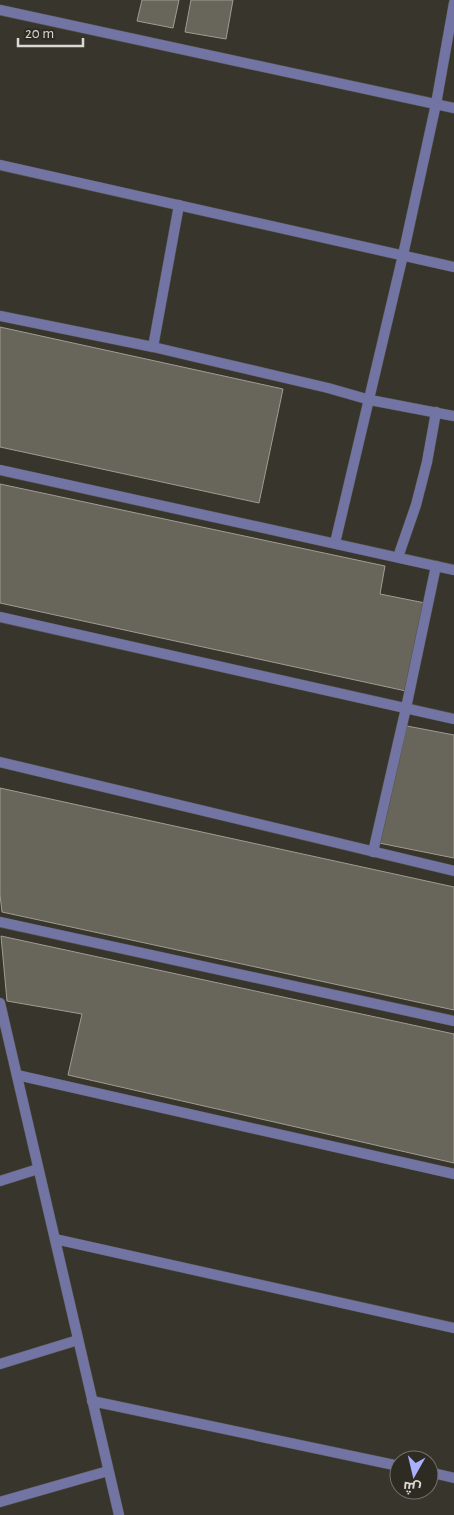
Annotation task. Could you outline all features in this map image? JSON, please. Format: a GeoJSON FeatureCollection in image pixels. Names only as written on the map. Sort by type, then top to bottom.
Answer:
{"type":"FeatureCollection","features":[{"type":"Feature","properties":{"kind":"street"},"geometry":{"type":"LineString","coordinates":[[335,543],[403,256],[436,104],[454,3]]}},
{"type":"Feature","properties":{"kind":"street"},"geometry":{"type":"LineString","coordinates":[[0,10],[454,108]]}},
{"type":"Feature","properties":{"kind":"street"},"geometry":{"type":"LineString","coordinates":[[0,165],[454,267]]}},
{"type":"Feature","properties":{"kind":"street"},"geometry":{"type":"LineString","coordinates":[[153,347],[179,205]]}},
{"type":"Feature","properties":{"kind":"street"},"geometry":{"type":"LineString","coordinates":[[0,316],[153,347],[328,388],[370,400],[454,416]]}},
{"type":"Feature","properties":{"kind":"street"},"geometry":{"type":"LineString","coordinates":[[398,557],[416,505],[427,462],[436,412]]}},
{"type":"Feature","properties":{"kind":"street"},"geometry":{"type":"LineString","coordinates":[[0,470],[454,570]]}},
{"type":"Feature","properties":{"kind":"street"},"geometry":{"type":"LineString","coordinates":[[373,852],[436,566]]}},
{"type":"Feature","properties":{"kind":"street"},"geometry":{"type":"LineString","coordinates":[[0,617],[454,719]]}},
{"type":"Feature","properties":{"kind":"street"},"geometry":{"type":"LineString","coordinates":[[0,762],[454,871]]}},
{"type":"Feature","properties":{"kind":"street"},"geometry":{"type":"LineString","coordinates":[[0,922],[454,1021]]}},
{"type":"Feature","properties":{"kind":"street"},"geometry":{"type":"LineString","coordinates":[[0,1003],[119,1515]]}},
{"type":"Feature","properties":{"kind":"street"},"geometry":{"type":"LineString","coordinates":[[17,1075],[454,1174]]}},
{"type":"Feature","properties":{"kind":"street"},"geometry":{"type":"LineString","coordinates":[[0,1181],[38,1169]]}},
{"type":"Feature","properties":{"kind":"street"},"geometry":{"type":"LineString","coordinates":[[54,1239],[454,1328]]}},
{"type":"Feature","properties":{"kind":"street"},"geometry":{"type":"LineString","coordinates":[[0,1364],[78,1340]]}},
{"type":"Feature","properties":{"kind":"street"},"geometry":{"type":"LineString","coordinates":[[92,1400],[389,1464]]}},
{"type":"Feature","properties":{"kind":"street"},"geometry":{"type":"LineString","coordinates":[[0,1502],[108,1471]]}},
{"type":"Feature","properties":{"kind":"street"},"geometry":{"type":"LineString","coordinates":[[439,1474],[454,1478]]}},
{"type":"Feature","properties":{"kind":"building"},"geometry":{"type":"Polygon","coordinates":[[[142,0],[179,0],[173,28],[137,21],[142,0]]]}},
{"type":"Feature","properties":{"kind":"building"},"geometry":{"type":"Polygon","coordinates":[[[191,0],[233,0],[226,39],[185,32],[191,0]]]}},
{"type":"Feature","properties":{"kind":"building"},"geometry":{"type":"Polygon","coordinates":[[[0,327],[283,389],[259,503],[0,447],[0,327]]]}},
{"type":"Feature","properties":{"kind":"building"},"geometry":{"type":"Polygon","coordinates":[[[0,484],[385,566],[380,594],[425,603],[406,691],[0,603],[0,484]]]}},
{"type":"Feature","properties":{"kind":"building"},"geometry":{"type":"Polygon","coordinates":[[[407,726],[454,735],[454,858],[379,843],[407,726]]]}},
{"type":"Feature","properties":{"kind":"building"},"geometry":{"type":"Polygon","coordinates":[[[0,788],[454,887],[454,1010],[2,912],[0,895],[0,788]]]}},
{"type":"Feature","properties":{"kind":"building"},"geometry":{"type":"Polygon","coordinates":[[[1,936],[454,1034],[454,1163],[68,1075],[82,1014],[7,1001],[1,936]]]}}]}
